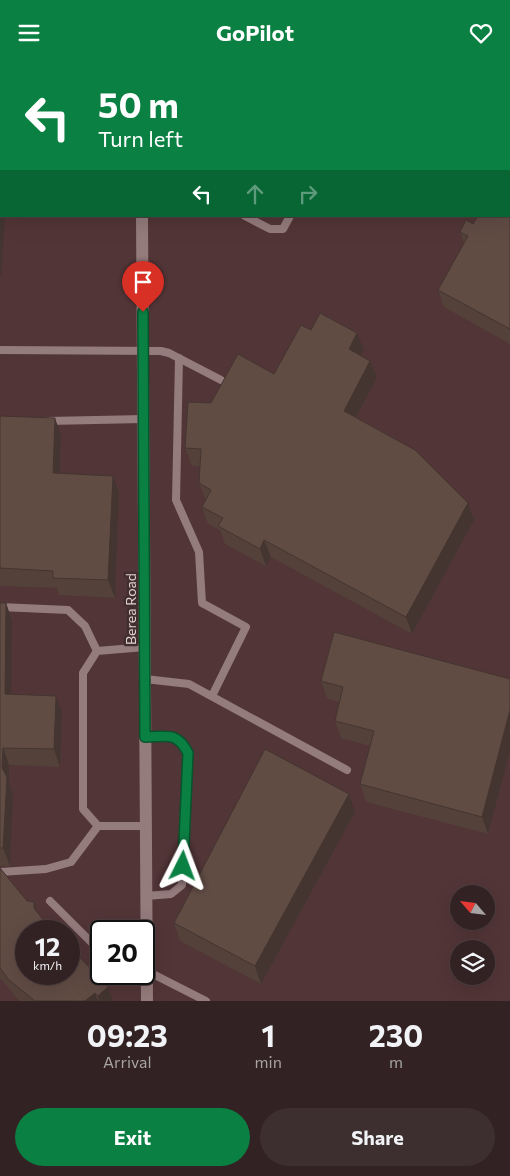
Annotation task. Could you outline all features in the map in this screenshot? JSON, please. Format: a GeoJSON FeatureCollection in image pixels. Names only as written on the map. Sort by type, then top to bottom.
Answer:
{"type":"FeatureCollection","features":[{"type":"Feature","properties":{"kind":"main road","name":"Berea Road"},"geometry":{"type":"LineString","coordinates":[[142,217],[146,920]]}},
{"type":"Feature","properties":{"kind":"main road","name":"Berea Road"},"geometry":{"type":"LineString","coordinates":[[147,985],[147,1001]]}},
{"type":"Feature","properties":{"kind":"lane"},"geometry":{"type":"LineString","coordinates":[[247,217],[270,229],[282,229],[289,217]]}},
{"type":"Feature","properties":{"kind":"lane"},"geometry":{"type":"LineString","coordinates":[[0,350],[161,351],[179,358],[221,381]]}},
{"type":"Feature","properties":{"kind":"lane"},"geometry":{"type":"LineString","coordinates":[[179,358],[176,500],[199,552],[202,603],[246,627],[212,696]]}},
{"type":"Feature","properties":{"kind":"lane"},"geometry":{"type":"LineString","coordinates":[[43,421],[143,419]]}},
{"type":"Feature","properties":{"kind":"lane"},"geometry":{"type":"LineString","coordinates":[[0,607],[68,610],[85,625],[97,651]]}},
{"type":"Feature","properties":{"kind":"lane"},"geometry":{"type":"LineString","coordinates":[[97,651],[145,647]]}},
{"type":"Feature","properties":{"kind":"lane"},"geometry":{"type":"LineString","coordinates":[[97,651],[83,673],[83,809],[98,826],[146,826]]}},
{"type":"Feature","properties":{"kind":"lane"},"geometry":{"type":"LineString","coordinates":[[145,679],[189,684],[347,770]]}},
{"type":"Feature","properties":{"kind":"lane"},"geometry":{"type":"LineString","coordinates":[[145,737],[174,737],[182,741],[188,753],[182,885],[171,894],[146,896]]}},
{"type":"Feature","properties":{"kind":"lane"},"geometry":{"type":"LineString","coordinates":[[0,872],[46,869],[71,862],[98,826]]}},
{"type":"Feature","properties":{"kind":"lane"},"geometry":{"type":"LineString","coordinates":[[50,901],[90,941]]}},
{"type":"Feature","properties":{"kind":"lane"},"geometry":{"type":"LineString","coordinates":[[155,975],[206,1001]]}},
{"type":"Feature","properties":{"kind":"shaded area"},"geometry":{"type":"Polygon","coordinates":[[[0,217],[510,217],[510,1001],[0,1001],[0,217]]]}},
{"type":"Feature","properties":{"kind":"building"},"geometry":{"type":"Polygon","coordinates":[[[477,217],[510,217],[510,329],[438,290],[468,236],[460,232],[466,220],[473,224],[477,217]]]}},
{"type":"Feature","properties":{"kind":"building"},"geometry":{"type":"Polygon","coordinates":[[[320,313],[357,333],[349,349],[370,361],[344,411],[415,450],[468,503],[406,617],[264,540],[260,549],[218,526],[223,518],[202,507],[211,490],[199,483],[201,449],[185,448],[188,402],[211,403],[238,354],[274,374],[301,325],[311,330],[320,313]]]}},
{"type":"Feature","properties":{"kind":"building"},"geometry":{"type":"Polygon","coordinates":[[[0,416],[55,418],[53,473],[113,476],[108,580],[53,578],[53,571],[0,568],[0,416]]]}},
{"type":"Feature","properties":{"kind":"building"},"geometry":{"type":"Polygon","coordinates":[[[0,603],[6,603],[5,694],[56,696],[54,749],[3,748],[2,768],[7,777],[3,848],[0,848],[0,603]]]}},
{"type":"Feature","properties":{"kind":"building"},"geometry":{"type":"Polygon","coordinates":[[[334,632],[510,679],[510,710],[482,817],[360,784],[374,731],[335,721],[343,687],[321,681],[334,632]]]}},
{"type":"Feature","properties":{"kind":"building"},"geometry":{"type":"Polygon","coordinates":[[[265,749],[349,794],[255,966],[174,923],[265,749]]]}},
{"type":"Feature","properties":{"kind":"building"},"geometry":{"type":"Polygon","coordinates":[[[0,868],[27,901],[34,902],[34,908],[43,920],[15,920],[15,985],[0,968],[0,868]]]}},
{"type":"Feature","properties":{"kind":"building"},"geometry":{"type":"Polygon","coordinates":[[[80,958],[90,968],[90,985],[106,985],[108,987],[98,996],[95,993],[85,1001],[35,1001],[15,985],[80,985],[80,958]]]}},
{"type":"Feature","properties":{"kind":"route"},"geometry":{"type":"LineString","coordinates":[[143,312],[145,737],[174,737],[182,741],[188,753],[183,866]]}}]}
